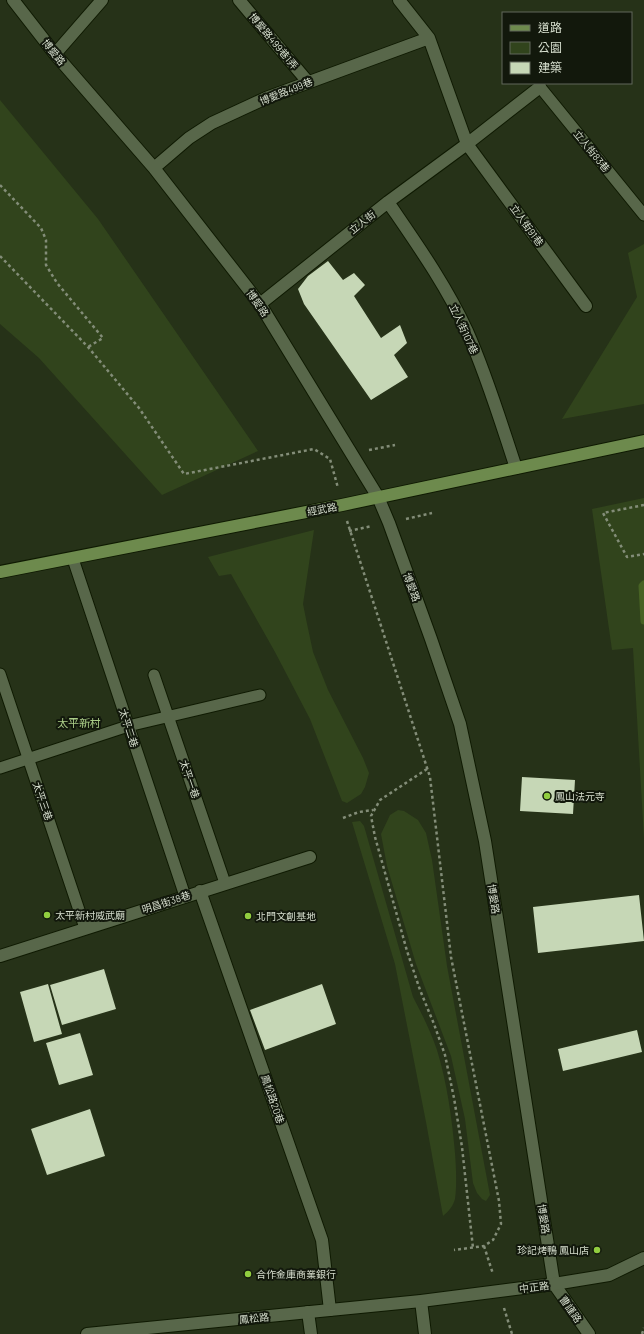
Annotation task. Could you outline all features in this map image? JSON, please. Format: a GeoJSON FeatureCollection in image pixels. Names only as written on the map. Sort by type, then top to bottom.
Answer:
{"type":"FeatureCollection","features":[{"type":"Feature","properties":{"kind":"main road","name":"經武路"},"geometry":{"type":"LineString","coordinates":[[0,572],[73,559],[378,497],[644,441]]}},
{"type":"Feature","properties":{"kind":"street","name":"博愛路"},"geometry":{"type":"LineString","coordinates":[[13,0],[55,54],[154,168],[260,304],[378,497],[389,523],[460,724],[485,841],[554,1284]]}},
{"type":"Feature","properties":{"kind":"street"},"geometry":{"type":"LineString","coordinates":[[55,54],[102,0]]}},
{"type":"Feature","properties":{"kind":"street","name":"博愛路499巷1弄"},"geometry":{"type":"LineString","coordinates":[[239,0],[308,82]]}},
{"type":"Feature","properties":{"kind":"street"},"geometry":{"type":"LineString","coordinates":[[399,0],[429,38],[467,144]]}},
{"type":"Feature","properties":{"kind":"street","name":"博愛路499巷"},"geometry":{"type":"LineString","coordinates":[[154,168],[189,138],[212,123],[266,98],[429,38]]}},
{"type":"Feature","properties":{"kind":"street","name":"立人街"},"geometry":{"type":"LineString","coordinates":[[260,304],[388,202],[467,144],[540,87]]}},
{"type":"Feature","properties":{"kind":"street","name":"立人街91巷"},"geometry":{"type":"LineString","coordinates":[[467,144],[586,306]]}},
{"type":"Feature","properties":{"kind":"street","name":"立人街107巷"},"geometry":{"type":"LineString","coordinates":[[388,202],[434,272],[466,331],[488,384],[516,468]]}},
{"type":"Feature","properties":{"kind":"street","name":"明昌街38巷"},"geometry":{"type":"LineString","coordinates":[[0,956],[310,857]]}},
{"type":"Feature","properties":{"kind":"street","name":"鳳松路20巷"},"geometry":{"type":"LineString","coordinates":[[200,891],[322,1240],[330,1310]]}},
{"type":"Feature","properties":{"kind":"street","name":"中正路"},"geometry":{"type":"LineString","coordinates":[[421,1301],[554,1284],[609,1275],[644,1258]]}},
{"type":"Feature","properties":{"kind":"street","name":"曹謹路"},"geometry":{"type":"LineString","coordinates":[[554,1284],[589,1334]]}},
{"type":"Feature","properties":{"kind":"street"},"geometry":{"type":"LineString","coordinates":[[421,1301],[425,1334]]}},
{"type":"Feature","properties":{"kind":"street","name":"鳳松路"},"geometry":{"type":"LineString","coordinates":[[87,1334],[421,1301]]}},
{"type":"Feature","properties":{"kind":"street"},"geometry":{"type":"LineString","coordinates":[[308,1312],[311,1334]]}},
{"type":"Feature","properties":{"kind":"lane","name":"立人街83巷"},"geometry":{"type":"LineString","coordinates":[[540,87],[644,215]]}},
{"type":"Feature","properties":{"kind":"lane","name":"太平二巷"},"geometry":{"type":"LineString","coordinates":[[73,559],[185,896]]}},
{"type":"Feature","properties":{"kind":"lane","name":"太平三巷"},"geometry":{"type":"LineString","coordinates":[[0,674],[85,928]]}},
{"type":"Feature","properties":{"kind":"lane","name":"太平一巷"},"geometry":{"type":"LineString","coordinates":[[154,675],[225,883]]}},
{"type":"Feature","properties":{"kind":"lane"},"geometry":{"type":"LineString","coordinates":[[0,768],[128,726],[260,695]]}},
{"type":"Feature","properties":{"kind":"path"},"geometry":{"type":"LineString","coordinates":[[0,185],[41,228],[46,240],[46,265],[57,283],[102,338],[88,347]]}},
{"type":"Feature","properties":{"kind":"path"},"geometry":{"type":"LineString","coordinates":[[0,256],[88,347],[139,408],[184,474],[314,449],[330,459]]}},
{"type":"Feature","properties":{"kind":"path"},"geometry":{"type":"LineString","coordinates":[[644,505],[603,513],[627,557],[644,554]]}},
{"type":"Feature","properties":{"kind":"path"},"geometry":{"type":"LineString","coordinates":[[349,531],[430,777],[451,957],[499,1201],[501,1224],[493,1240],[484,1246],[454,1250]]}},
{"type":"Feature","properties":{"kind":"path"},"geometry":{"type":"LineString","coordinates":[[427,769],[380,800],[371,816],[375,837],[407,951],[445,1055],[461,1140],[473,1248]]}},
{"type":"Feature","properties":{"kind":"path"},"geometry":{"type":"LineString","coordinates":[[343,818],[359,812],[374,810]]}},
{"type":"Feature","properties":{"kind":"path"},"geometry":{"type":"LineString","coordinates":[[638,1334],[643,1331]]}},
{"type":"Feature","properties":{"kind":"green space"},"geometry":{"type":"Polygon","coordinates":[[[0,100],[98,219],[258,451],[162,495],[39,358],[0,324],[0,100]]]}},
{"type":"Feature","properties":{"kind":"green space"},"geometry":{"type":"Polygon","coordinates":[[[644,244],[644,404],[562,419],[637,297],[628,253],[644,244]]]}},
{"type":"Feature","properties":{"kind":"green space"},"geometry":{"type":"Polygon","coordinates":[[[644,498],[644,839],[633,648],[612,650],[592,509],[644,498]]]}},
{"type":"Feature","properties":{"kind":"green space"},"geometry":{"type":"Polygon","coordinates":[[[314,530],[303,604],[313,652],[328,690],[363,758],[369,773],[365,787],[361,794],[347,803],[342,801],[310,719],[275,652],[231,574],[219,576],[208,557],[314,530]]]}},
{"type":"Feature","properties":{"kind":"green space"},"geometry":{"type":"Polygon","coordinates":[[[398,810],[404,811],[418,820],[426,833],[432,860],[447,966],[490,1195],[486,1201],[477,1193],[473,1183],[465,1119],[451,1056],[416,964],[387,866],[381,834],[390,815],[398,810]]]}},
{"type":"Feature","properties":{"kind":"green space"},"geometry":{"type":"Polygon","coordinates":[[[360,821],[364,826],[413,997],[435,1043],[441,1062],[451,1114],[456,1164],[455,1199],[443,1216],[395,964],[352,822],[360,821]]]}},
{"type":"Feature","properties":{"kind":"building"},"geometry":{"type":"Polygon","coordinates":[[[328,261],[343,280],[354,273],[365,285],[354,296],[381,338],[400,325],[407,343],[394,355],[408,377],[371,400],[304,304],[298,289],[308,276],[328,261]]]}},
{"type":"Feature","properties":{"kind":"building","name":"鳳山法元寺"},"geometry":{"type":"Polygon","coordinates":[[[522,777],[575,780],[573,814],[520,811],[522,777]]]}},
{"type":"Feature","properties":{"kind":"building"},"geometry":{"type":"Polygon","coordinates":[[[639,895],[644,941],[538,953],[533,907],[639,895]]]}},
{"type":"Feature","properties":{"kind":"building"},"geometry":{"type":"Polygon","coordinates":[[[104,969],[116,1009],[62,1025],[50,985],[104,969]]]}},
{"type":"Feature","properties":{"kind":"building"},"geometry":{"type":"Polygon","coordinates":[[[48,984],[62,1034],[34,1042],[20,992],[48,984]]]}},
{"type":"Feature","properties":{"kind":"building"},"geometry":{"type":"Polygon","coordinates":[[[322,984],[336,1024],[265,1050],[250,1010],[322,984]]]}},
{"type":"Feature","properties":{"kind":"building"},"geometry":{"type":"Polygon","coordinates":[[[637,1030],[642,1052],[563,1071],[558,1049],[637,1030]]]}},
{"type":"Feature","properties":{"kind":"building"},"geometry":{"type":"Polygon","coordinates":[[[80,1033],[93,1075],[59,1085],[46,1043],[80,1033]]]}},
{"type":"Feature","properties":{"kind":"building"},"geometry":{"type":"Polygon","coordinates":[[[90,1109],[105,1156],[47,1175],[31,1129],[90,1109]]]}},
{"type":"Feature","properties":{"kind":"waterway"},"geometry":{"type":"LineString","coordinates":[[644,584],[642,586],[644,621]]}},
{"type":"Feature","properties":{"kind":"place","name":"鳳山法元寺"},"geometry":{"type":"Point","coordinates":[547,796]}},
{"type":"Feature","properties":{"kind":"place","name":"太平新村威武廟"},"geometry":{"type":"Point","coordinates":[47,915]}},
{"type":"Feature","properties":{"kind":"place","name":"北門文創基地"},"geometry":{"type":"Point","coordinates":[248,916]}},
{"type":"Feature","properties":{"kind":"place","name":"珍記烤鴨 鳳山店"},"geometry":{"type":"Point","coordinates":[597,1250]}},
{"type":"Feature","properties":{"kind":"place","name":"合作金庫商業銀行"},"geometry":{"type":"Point","coordinates":[248,1274]}},
{"type":"Feature","properties":{"kind":"district","name":"太平新村"},"geometry":{"type":"Point","coordinates":[79,723]}}]}
